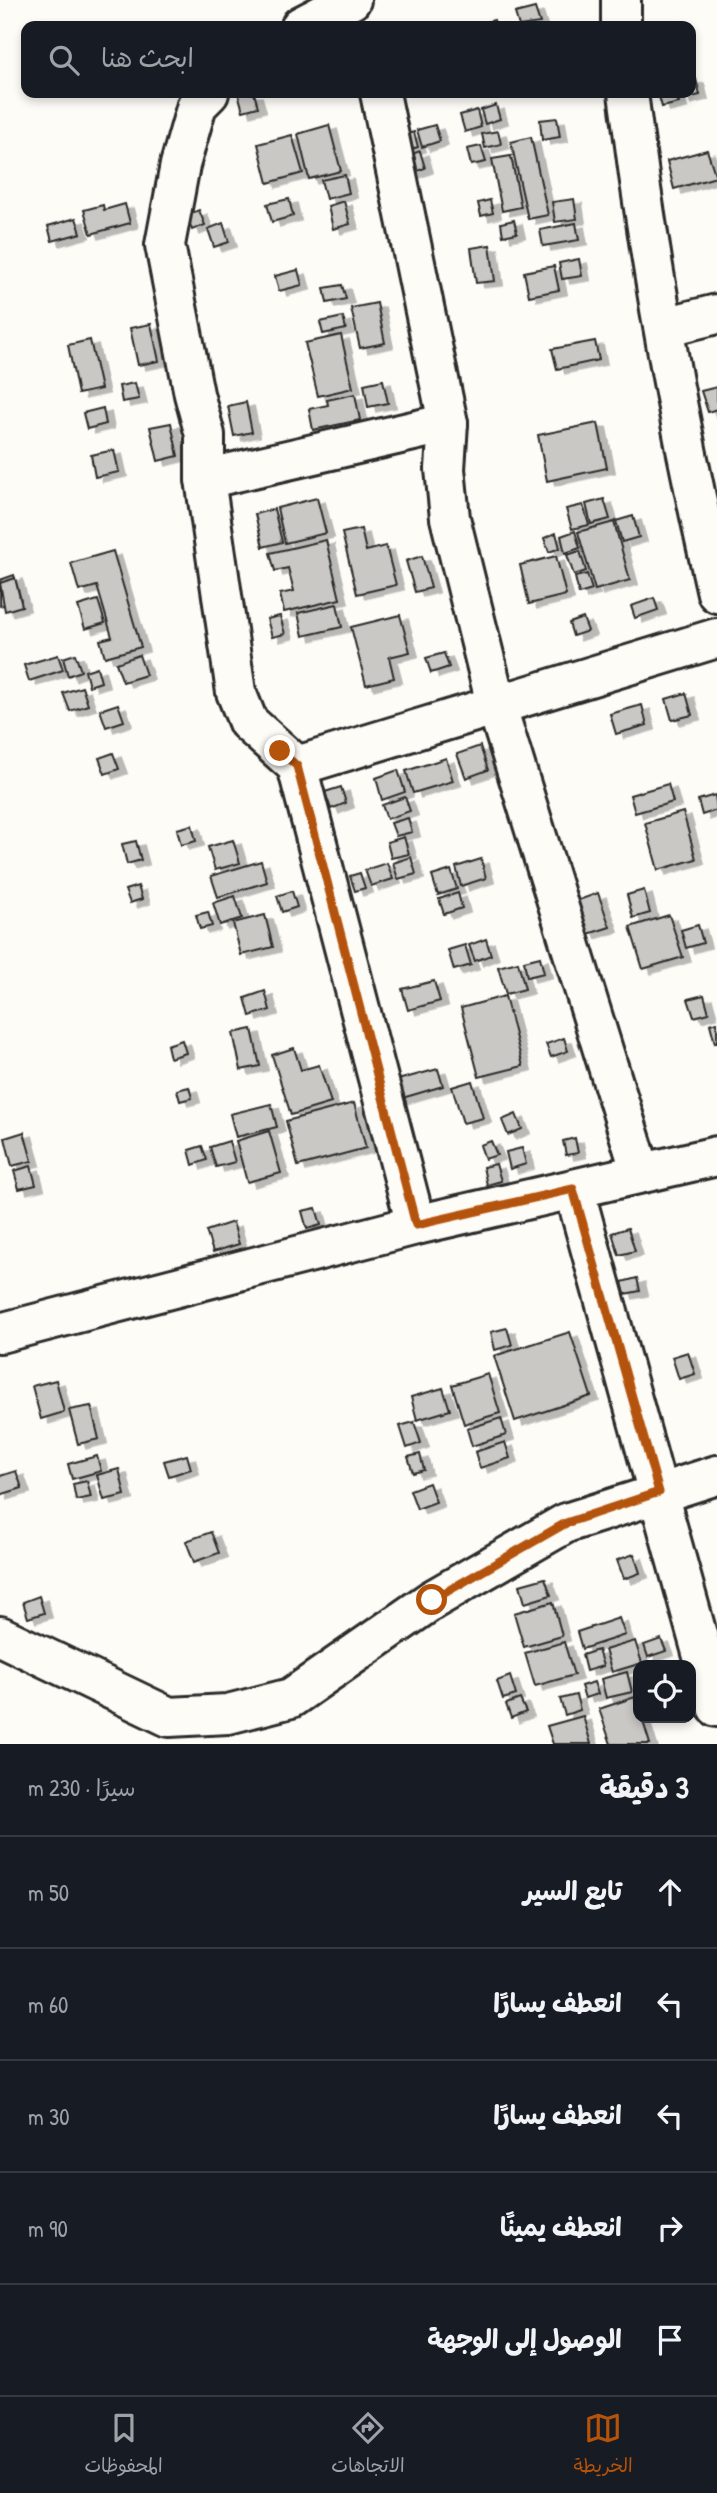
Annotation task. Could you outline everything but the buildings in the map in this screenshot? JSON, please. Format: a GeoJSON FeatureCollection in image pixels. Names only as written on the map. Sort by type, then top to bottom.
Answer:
{"type":"FeatureCollection","features":[{"type":"Feature","properties":{"kind":"street"},"geometry":{"type":"LineString","coordinates":[[311,21],[351,0]]}},
{"type":"Feature","properties":{"kind":"street"},"geometry":{"type":"LineString","coordinates":[[362,0],[366,21]]}},
{"type":"Feature","properties":{"kind":"street"},"geometry":{"type":"LineString","coordinates":[[621,0],[621,21]]}},
{"type":"Feature","properties":{"kind":"street"},"geometry":{"type":"LineString","coordinates":[[204,98],[197,104],[180,165],[164,245],[194,394],[205,435],[205,479],[236,692],[248,722],[297,766],[416,1225]]}},
{"type":"Feature","properties":{"kind":"street"},"geometry":{"type":"LineString","coordinates":[[381,98],[448,423],[445,469],[450,518],[496,704],[641,1174]]}},
{"type":"Feature","properties":{"kind":"street"},"geometry":{"type":"LineString","coordinates":[[629,98],[639,185],[690,475],[717,593]]}},
{"type":"Feature","properties":{"kind":"street"},"geometry":{"type":"LineString","coordinates":[[664,327],[717,314]]}},
{"type":"Feature","properties":{"kind":"street"},"geometry":{"type":"LineString","coordinates":[[205,479],[448,423]]}},
{"type":"Feature","properties":{"kind":"street"},"geometry":{"type":"LineString","coordinates":[[297,766],[717,638]]}},
{"type":"Feature","properties":{"kind":"street"},"geometry":{"type":"LineString","coordinates":[[0,1333],[416,1225],[717,1156]]}},
{"type":"Feature","properties":{"kind":"street"},"geometry":{"type":"LineString","coordinates":[[573,1189],[717,1707]]}},
{"type":"Feature","properties":{"kind":"street"},"geometry":{"type":"LineString","coordinates":[[0,1636],[169,1717],[228,1713],[291,1698],[432,1600],[566,1523],[717,1475]]}},
{"type":"Feature","properties":{"kind":"route"},"geometry":{"type":"LineString","coordinates":[[280,751],[297,766],[416,1225],[573,1189],[659,1492],[566,1523],[432,1600]]}}]}
